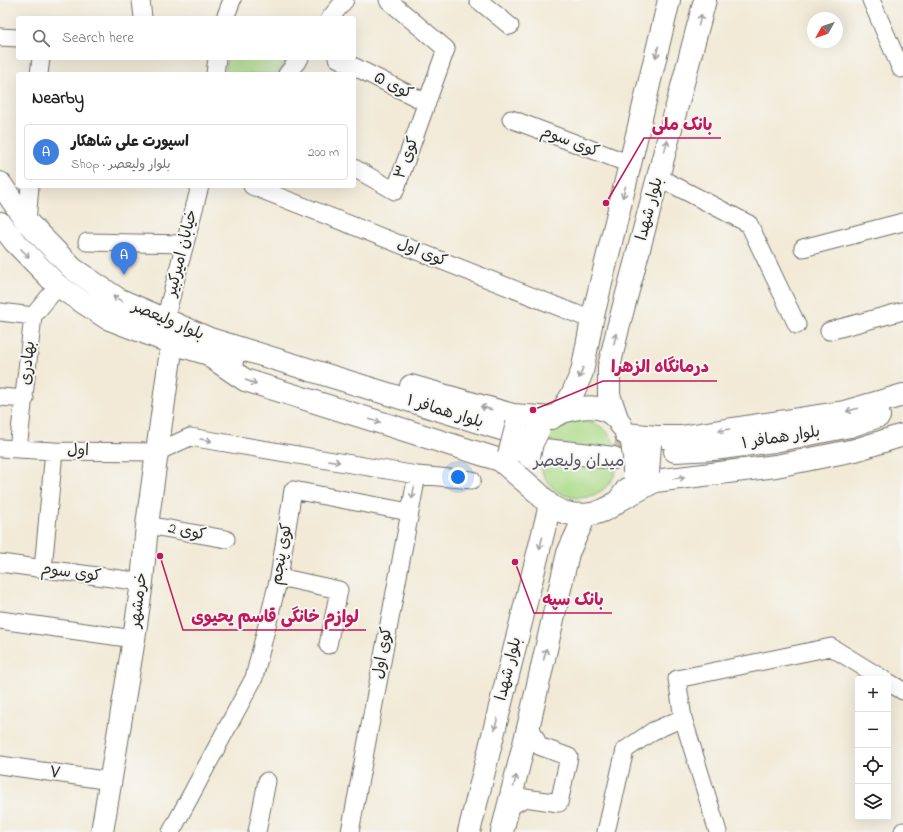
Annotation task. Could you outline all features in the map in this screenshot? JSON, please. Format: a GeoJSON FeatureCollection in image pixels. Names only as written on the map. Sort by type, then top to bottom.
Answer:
{"type":"FeatureCollection","features":[{"type":"Feature","properties":{"kind":"main road","name":"بلوار شهدا"},"geometry":{"type":"LineString","coordinates":[[528,436],[572,395],[582,372],[592,320],[669,0]]}},
{"type":"Feature","properties":{"kind":"main road","name":"بلوار شهدا"},"geometry":{"type":"LineString","coordinates":[[638,451],[609,395],[609,367],[705,0]]}},
{"type":"Feature","properties":{"kind":"main road","name":"بلوار ولیعصر"},"geometry":{"type":"LineString","coordinates":[[0,183],[27,222],[73,269],[118,299],[165,320],[208,346]]}},
{"type":"Feature","properties":{"kind":"main road","name":"بلوار ولیعصر"},"geometry":{"type":"LineString","coordinates":[[0,223],[14,241],[58,286],[107,318],[172,343],[208,346],[377,398]]}},
{"type":"Feature","properties":{"kind":"main road"},"geometry":{"type":"LineString","coordinates":[[208,346],[257,342],[528,436]]}},
{"type":"Feature","properties":{"kind":"main road","name":"خرمشهر"},"geometry":{"type":"LineString","coordinates":[[102,832],[134,639],[142,582],[147,525],[172,343]]}},
{"type":"Feature","properties":{"kind":"main road"},"geometry":{"type":"LineString","coordinates":[[208,346],[245,380],[528,436],[588,407],[600,408],[610,413],[638,451],[776,466],[855,450],[903,435]]}},
{"type":"Feature","properties":{"kind":"main road"},"geometry":{"type":"LineString","coordinates":[[638,451],[681,437],[844,412],[903,395]]}},
{"type":"Feature","properties":{"kind":"main road","name":"بلوار همافر ۱"},"geometry":{"type":"LineString","coordinates":[[377,398],[528,436],[638,451],[714,458],[775,451],[854,438],[903,423]]}},
{"type":"Feature","properties":{"kind":"main road","name":"بلوار همافر ۱"},"geometry":{"type":"LineString","coordinates":[[638,451],[714,448],[774,441],[850,426],[903,408]]}},
{"type":"Feature","properties":{"kind":"main road"},"geometry":{"type":"LineString","coordinates":[[528,436],[530,477],[544,498],[566,513],[585,516],[602,511],[618,501],[629,487],[638,451]]}},
{"type":"Feature","properties":{"kind":"main road"},"geometry":{"type":"LineString","coordinates":[[528,436],[544,498]]}},
{"type":"Feature","properties":{"kind":"main road","name":"بلوار شهدا"},"geometry":{"type":"LineString","coordinates":[[469,832],[544,498]]}},
{"type":"Feature","properties":{"kind":"main road","name":"بلوار شهدا"},"geometry":{"type":"LineString","coordinates":[[502,832],[529,724],[568,553],[585,516]]}},
{"type":"Feature","properties":{"kind":"street"},"geometry":{"type":"LineString","coordinates":[[141,0],[144,16]]}},
{"type":"Feature","properties":{"kind":"street"},"geometry":{"type":"LineString","coordinates":[[225,16],[232,0]]}},
{"type":"Feature","properties":{"kind":"street"},"geometry":{"type":"LineString","coordinates":[[332,16],[345,0]]}},
{"type":"Feature","properties":{"kind":"street"},"geometry":{"type":"LineString","coordinates":[[388,0],[446,49],[427,103]]}},
{"type":"Feature","properties":{"kind":"street"},"geometry":{"type":"LineString","coordinates":[[478,0],[510,26]]}},
{"type":"Feature","properties":{"kind":"street"},"geometry":{"type":"LineString","coordinates":[[871,0],[901,69]]}},
{"type":"Feature","properties":{"kind":"street"},"geometry":{"type":"LineString","coordinates":[[0,37],[16,38]]}},
{"type":"Feature","properties":{"kind":"street"},"geometry":{"type":"LineString","coordinates":[[39,72],[41,60]]}},
{"type":"Feature","properties":{"kind":"street"},"geometry":{"type":"LineString","coordinates":[[215,72],[217,60]]}},
{"type":"Feature","properties":{"kind":"street"},"geometry":{"type":"LineString","coordinates":[[289,72],[298,60]]}},
{"type":"Feature","properties":{"kind":"street","name":"کوی ۵"},"geometry":{"type":"LineString","coordinates":[[341,60],[427,103]]}},
{"type":"Feature","properties":{"kind":"street","name":"کوی ۳"},"geometry":{"type":"LineString","coordinates":[[356,169],[395,191],[427,103]]}},
{"type":"Feature","properties":{"kind":"street","name":"کوی سوم"},"geometry":{"type":"LineString","coordinates":[[511,119],[630,164]]}},
{"type":"Feature","properties":{"kind":"street"},"geometry":{"type":"LineString","coordinates":[[658,177],[749,224],[797,325]]}},
{"type":"Feature","properties":{"kind":"street"},"geometry":{"type":"LineString","coordinates":[[27,222],[30,188]]}},
{"type":"Feature","properties":{"kind":"street","name":"خیابان امیرکبیر"},"geometry":{"type":"LineString","coordinates":[[165,320],[199,188]]}},
{"type":"Feature","properties":{"kind":"street","name":"کوی اول"},"geometry":{"type":"LineString","coordinates":[[257,188],[592,320]]}},
{"type":"Feature","properties":{"kind":"street"},"geometry":{"type":"LineString","coordinates":[[803,248],[903,222]]}},
{"type":"Feature","properties":{"kind":"street"},"geometry":{"type":"LineString","coordinates":[[87,242],[185,244]]}},
{"type":"Feature","properties":{"kind":"street"},"geometry":{"type":"LineString","coordinates":[[0,312],[33,316],[58,286]]}},
{"type":"Feature","properties":{"kind":"street"},"geometry":{"type":"LineString","coordinates":[[829,331],[903,311]]}},
{"type":"Feature","properties":{"kind":"street","name":"بهادری"},"geometry":{"type":"LineString","coordinates":[[18,449],[25,399],[33,316]]}},
{"type":"Feature","properties":{"kind":"street"},"geometry":{"type":"LineString","coordinates":[[0,397],[25,399]]}},
{"type":"Feature","properties":{"kind":"street"},"geometry":{"type":"LineString","coordinates":[[157,452],[190,437],[417,475],[472,480]]}},
{"type":"Feature","properties":{"kind":"street","name":"اول"},"geometry":{"type":"LineString","coordinates":[[0,448],[54,451],[157,452]]}},
{"type":"Feature","properties":{"kind":"street"},"geometry":{"type":"LineString","coordinates":[[44,569],[54,451]]}},
{"type":"Feature","properties":{"kind":"street","name":"کوی اول"},"geometry":{"type":"LineString","coordinates":[[350,832],[417,475]]}},
{"type":"Feature","properties":{"kind":"street","name":"کوی پنجم"},"geometry":{"type":"LineString","coordinates":[[171,832],[254,678],[278,577],[293,490],[409,512]]}},
{"type":"Feature","properties":{"kind":"street","name":"کوی 2"},"geometry":{"type":"LineString","coordinates":[[147,525],[226,540]]}},
{"type":"Feature","properties":{"kind":"street","name":"کوی سوم"},"geometry":{"type":"LineString","coordinates":[[0,563],[142,582]]}},
{"type":"Feature","properties":{"kind":"street"},"geometry":{"type":"LineString","coordinates":[[278,577],[339,590],[328,645]]}},
{"type":"Feature","properties":{"kind":"street"},"geometry":{"type":"LineString","coordinates":[[0,620],[134,639]]}},
{"type":"Feature","properties":{"kind":"street"},"geometry":{"type":"LineString","coordinates":[[718,832],[683,718],[677,679],[831,647],[878,676]]}},
{"type":"Feature","properties":{"kind":"street"},"geometry":{"type":"LineString","coordinates":[[891,684],[903,691]]}},
{"type":"Feature","properties":{"kind":"street"},"geometry":{"type":"LineString","coordinates":[[606,832],[625,750],[653,731],[683,718]]}},
{"type":"Feature","properties":{"kind":"street"},"geometry":{"type":"LineString","coordinates":[[508,808],[526,798],[558,803],[569,757],[539,746],[529,724]]}},
{"type":"Feature","properties":{"kind":"street","name":"۷"},"geometry":{"type":"LineString","coordinates":[[0,766],[111,781]]}},
{"type":"Feature","properties":{"kind":"street"},"geometry":{"type":"LineString","coordinates":[[257,832],[267,781]]}},
{"type":"Feature","properties":{"kind":"green space"},"geometry":{"type":"Polygon","coordinates":[[[227,60],[288,60],[279,72],[225,72],[227,60]]]}},
{"type":"Feature","properties":{"kind":"green space"},"geometry":{"type":"Polygon","coordinates":[[[579,420],[594,423],[607,431],[615,444],[618,459],[615,474],[607,487],[594,495],[579,498],[564,495],[551,487],[543,474],[540,459],[543,444],[551,431],[564,423],[579,420]]]}},
{"type":"Feature","properties":{"kind":"tunnel"},"geometry":{"type":"LineString","coordinates":[[614,445],[651,451]]}},
{"type":"Feature","properties":{"kind":"place","name":"بانک ملی"},"geometry":{"type":"Point","coordinates":[606,203]}},
{"type":"Feature","properties":{"kind":"place","name":"اسپورت علی شاهکار"},"geometry":{"type":"Point","coordinates":[124,275]}},
{"type":"Feature","properties":{"kind":"place","name":"درمانگاه الزهرا"},"geometry":{"type":"Point","coordinates":[533,410]}},
{"type":"Feature","properties":{"kind":"place","name":"لوازم خانگی قاسم یحیوی"},"geometry":{"type":"Point","coordinates":[160,556]}},
{"type":"Feature","properties":{"kind":"place","name":"بانک سپه"},"geometry":{"type":"Point","coordinates":[515,562]}},
{"type":"Feature","properties":{"kind":"district","name":"میدان ولیعصر"},"geometry":{"type":"Point","coordinates":[579,461]}}]}
